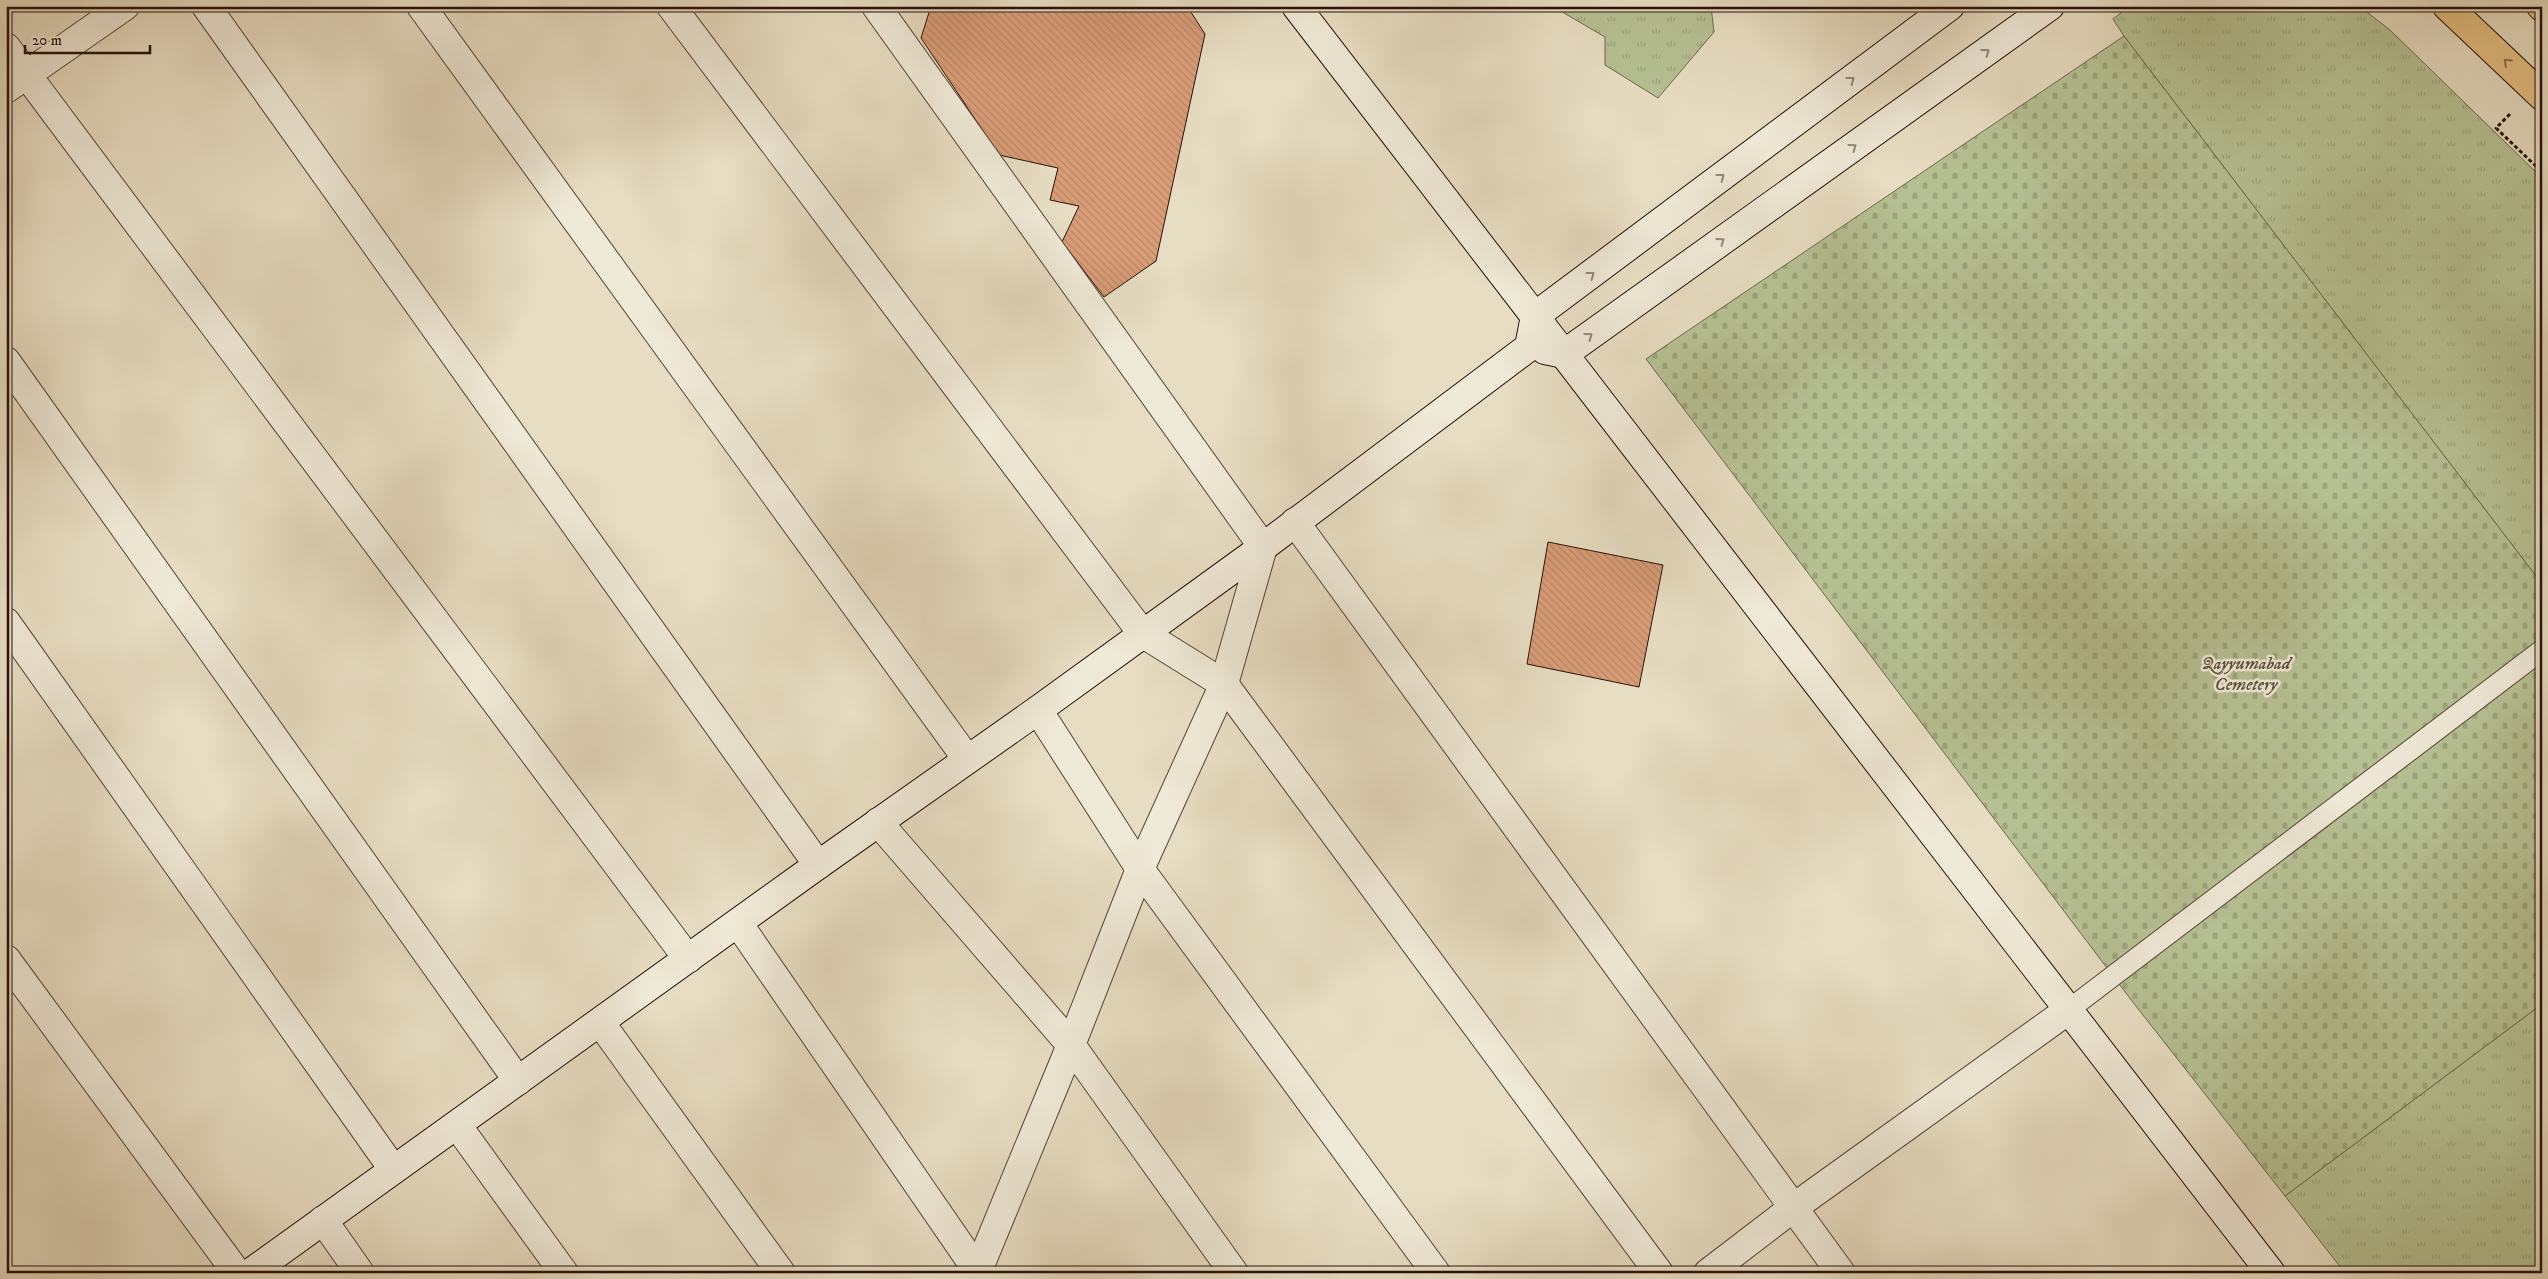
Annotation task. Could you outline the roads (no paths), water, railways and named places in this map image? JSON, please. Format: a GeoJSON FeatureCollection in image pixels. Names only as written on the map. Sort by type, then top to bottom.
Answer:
{"type":"FeatureCollection","features":[{"type":"Feature","properties":{"kind":"main road"},"geometry":{"type":"LineString","coordinates":[[2447,6],[2542,96]]}},
{"type":"Feature","properties":{"kind":"street"},"geometry":{"type":"LineString","coordinates":[[16,82],[125,6]]}},
{"type":"Feature","properties":{"kind":"street"},"geometry":{"type":"LineString","coordinates":[[206,6],[818,865]]}},
{"type":"Feature","properties":{"kind":"street"},"geometry":{"type":"LineString","coordinates":[[421,6],[966,759]]}},
{"type":"Feature","properties":{"kind":"street"},"geometry":{"type":"LineString","coordinates":[[671,6],[1142,633],[1224,684],[1659,1273]]}},
{"type":"Feature","properties":{"kind":"street"},"geometry":{"type":"LineString","coordinates":[[876,6],[1263,547]]}},
{"type":"Feature","properties":{"kind":"street"},"geometry":{"type":"LineString","coordinates":[[1296,6],[2270,1273]]}},
{"type":"Feature","properties":{"kind":"street"},"geometry":{"type":"LineString","coordinates":[[250,1273],[1263,547],[1529,347],[1535,316],[1950,6]]}},
{"type":"Feature","properties":{"kind":"street"},"geometry":{"type":"LineString","coordinates":[[1529,347],[1564,354],[2050,6]]}},
{"type":"Feature","properties":{"kind":"street"},"geometry":{"type":"LineString","coordinates":[[6,47],[16,82],[688,959]]}},
{"type":"Feature","properties":{"kind":"street"},"geometry":{"type":"LineString","coordinates":[[6,361],[518,1080]]}},
{"type":"Feature","properties":{"kind":"street"},"geometry":{"type":"LineString","coordinates":[[1295,522],[1841,1273]]}},
{"type":"Feature","properties":{"kind":"street"},"geometry":{"type":"LineString","coordinates":[[978,1272],[1071,1045],[1140,869],[1224,684],[1263,547]]}},
{"type":"Feature","properties":{"kind":"street"},"geometry":{"type":"LineString","coordinates":[[6,622],[393,1169]]}},
{"type":"Feature","properties":{"kind":"street"},"geometry":{"type":"LineString","coordinates":[[1038,710],[1140,869],[1436,1273]]}},
{"type":"Feature","properties":{"kind":"street"},"geometry":{"type":"LineString","coordinates":[[878,822],[1071,1045],[1234,1273]]}},
{"type":"Feature","properties":{"kind":"street"},"geometry":{"type":"LineString","coordinates":[[738,923],[978,1272]]}},
{"type":"Feature","properties":{"kind":"street"},"geometry":{"type":"LineString","coordinates":[[6,959],[237,1273]]}},
{"type":"Feature","properties":{"kind":"street"},"geometry":{"type":"LineString","coordinates":[[1708,1273],[1793,1208],[2067,1011]]}},
{"type":"Feature","properties":{"kind":"street"},"geometry":{"type":"LineString","coordinates":[[600,1022],[781,1273]]}},
{"type":"Feature","properties":{"kind":"street"},"geometry":{"type":"LineString","coordinates":[[456,1124],[564,1273]]}},
{"type":"Feature","properties":{"kind":"street"},"geometry":{"type":"LineString","coordinates":[[323,1220],[360,1273]]}},
{"type":"Feature","properties":{"kind":"lane"},"geometry":{"type":"LineString","coordinates":[[2067,1011],[2542,650]]}},
{"type":"Feature","properties":{"kind":"park label","name":"Qayyumabad Cemetery"},"geometry":{"type":"Point","coordinates":[2246,673]}}]}
